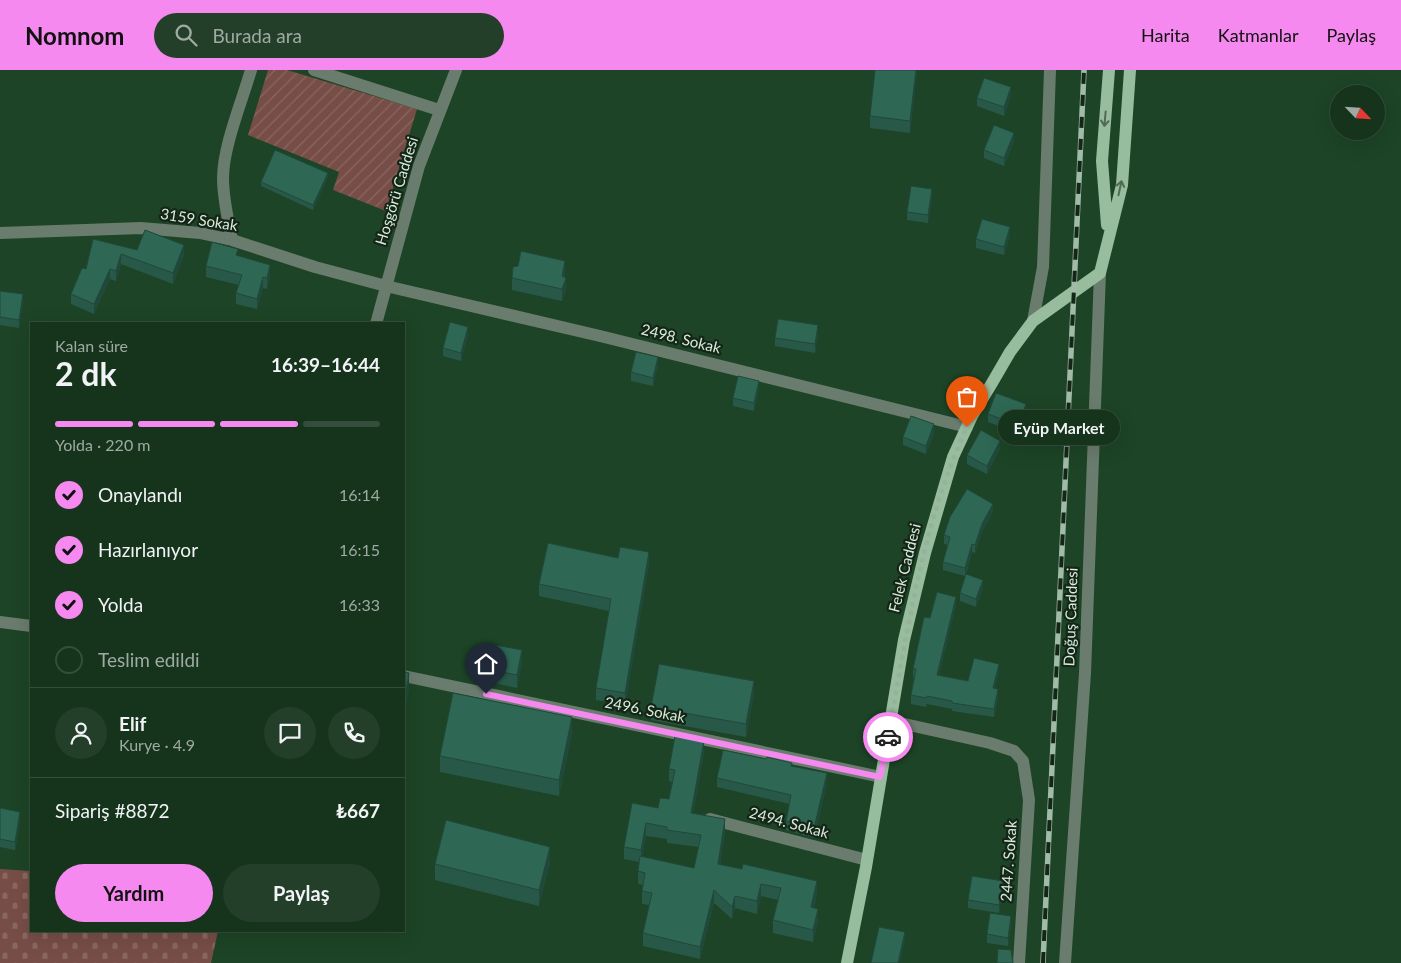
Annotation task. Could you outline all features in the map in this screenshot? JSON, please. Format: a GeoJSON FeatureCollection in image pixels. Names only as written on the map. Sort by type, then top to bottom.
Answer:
{"type":"FeatureCollection","features":[{"type":"Feature","properties":{"kind":"main road"},"geometry":{"type":"LineString","coordinates":[[1108,235],[1102,161],[1110,70]]}},
{"type":"Feature","properties":{"kind":"main road"},"geometry":{"type":"LineString","coordinates":[[1100,273],[1122,185],[1130,70]]}},
{"type":"Feature","properties":{"kind":"main road","name":"Felek Caddesi"},"geometry":{"type":"LineString","coordinates":[[847,963],[867,860],[904,640],[925,553],[953,457],[967,427],[1010,352],[1033,321],[1100,273]]}},
{"type":"Feature","properties":{"kind":"street"},"geometry":{"type":"LineString","coordinates":[[232,240],[224,200],[223,177],[227,153],[251,70]]}},
{"type":"Feature","properties":{"kind":"street"},"geometry":{"type":"LineString","coordinates":[[314,70],[439,110]]}},
{"type":"Feature","properties":{"kind":"street","name":"Hoşgörü Caddesi"},"geometry":{"type":"LineString","coordinates":[[377,322],[419,166],[456,70]]}},
{"type":"Feature","properties":{"kind":"street"},"geometry":{"type":"LineString","coordinates":[[1033,321],[1043,267],[1050,70]]}},
{"type":"Feature","properties":{"kind":"street","name":"3159 Sokak"},"geometry":{"type":"LineString","coordinates":[[0,233],[141,228],[200,233],[232,240],[315,267],[386,286]]}},
{"type":"Feature","properties":{"kind":"street","name":"Doğuş Caddesi"},"geometry":{"type":"LineString","coordinates":[[1065,963],[1085,673],[1100,273]]}},
{"type":"Feature","properties":{"kind":"street","name":"2498. Sokak"},"geometry":{"type":"LineString","coordinates":[[386,286],[600,336],[967,427]]}},
{"type":"Feature","properties":{"kind":"street"},"geometry":{"type":"LineString","coordinates":[[0,622],[30,626]]}},
{"type":"Feature","properties":{"kind":"street","name":"2496. Sokak"},"geometry":{"type":"LineString","coordinates":[[405,676],[880,777]]}},
{"type":"Feature","properties":{"kind":"street","name":"2447. Sokak"},"geometry":{"type":"LineString","coordinates":[[891,721],[990,743],[1014,751],[1023,761],[1029,800],[1019,963]]}},
{"type":"Feature","properties":{"kind":"street","name":"2494. Sokak"},"geometry":{"type":"LineString","coordinates":[[702,817],[867,860]]}},
{"type":"Feature","properties":{"kind":"green space"},"geometry":{"type":"Polygon","coordinates":[[[268,70],[287,70],[417,109],[386,211],[333,190],[339,172],[248,135],[268,70]]]}},
{"type":"Feature","properties":{"kind":"green space"},"geometry":{"type":"Polygon","coordinates":[[[0,869],[30,871],[30,932],[218,932],[211,963],[0,963],[0,869]]]}},
{"type":"Feature","properties":{"kind":"building"},"geometry":{"type":"Polygon","coordinates":[[[875,70],[916,70],[910,121],[870,116],[875,70]]]}},
{"type":"Feature","properties":{"kind":"building"},"geometry":{"type":"Polygon","coordinates":[[[984,78],[1011,87],[1004,107],[977,98],[984,78]]]}},
{"type":"Feature","properties":{"kind":"building"},"geometry":{"type":"Polygon","coordinates":[[[994,125],[1014,133],[1004,158],[984,150],[994,125]]]}},
{"type":"Feature","properties":{"kind":"building"},"geometry":{"type":"Polygon","coordinates":[[[275,150],[328,173],[313,205],[261,182],[275,150]]]}},
{"type":"Feature","properties":{"kind":"building"},"geometry":{"type":"Polygon","coordinates":[[[911,186],[932,189],[928,215],[907,212],[911,186]]]}},
{"type":"Feature","properties":{"kind":"building"},"geometry":{"type":"Polygon","coordinates":[[[982,219],[1010,227],[1004,247],[976,239],[982,219]]]}},
{"type":"Feature","properties":{"kind":"building"},"geometry":{"type":"Polygon","coordinates":[[[145,230],[184,245],[173,273],[121,254],[116,271],[110,269],[94,304],[71,294],[82,268],[86,269],[93,239],[137,250],[145,230]]]}},
{"type":"Feature","properties":{"kind":"building"},"geometry":{"type":"Polygon","coordinates":[[[212,242],[238,249],[236,255],[270,265],[267,278],[263,277],[257,299],[236,293],[242,275],[206,266],[212,242]]]}},
{"type":"Feature","properties":{"kind":"building"},"geometry":{"type":"Polygon","coordinates":[[[521,251],[565,261],[562,276],[566,278],[562,289],[512,278],[513,267],[518,266],[521,251]]]}},
{"type":"Feature","properties":{"kind":"building"},"geometry":{"type":"Polygon","coordinates":[[[0,291],[23,294],[19,320],[0,317],[0,291]]]}},
{"type":"Feature","properties":{"kind":"building"},"geometry":{"type":"Polygon","coordinates":[[[778,319],[818,325],[815,344],[775,338],[778,319]]]}},
{"type":"Feature","properties":{"kind":"building"},"geometry":{"type":"Polygon","coordinates":[[[450,322],[468,327],[461,353],[443,348],[450,322]]]}},
{"type":"Feature","properties":{"kind":"building"},"geometry":{"type":"Polygon","coordinates":[[[636,352],[658,357],[653,378],[631,372],[636,352]]]}},
{"type":"Feature","properties":{"kind":"building"},"geometry":{"type":"Polygon","coordinates":[[[738,376],[759,381],[754,403],[733,398],[738,376]]]}},
{"type":"Feature","properties":{"kind":"building"},"geometry":{"type":"Polygon","coordinates":[[[996,393],[1026,404],[1018,425],[988,414],[996,393]]]}},
{"type":"Feature","properties":{"kind":"building"},"geometry":{"type":"Polygon","coordinates":[[[911,416],[934,424],[926,446],[903,437],[911,416]]]}},
{"type":"Feature","properties":{"kind":"building"},"geometry":{"type":"Polygon","coordinates":[[[981,430],[1000,441],[987,466],[967,455],[981,430]]]}},
{"type":"Feature","properties":{"kind":"building"},"geometry":{"type":"Polygon","coordinates":[[[967,489],[993,504],[982,524],[975,545],[972,544],[965,568],[943,562],[950,537],[944,535],[950,517],[967,489]]]}},
{"type":"Feature","properties":{"kind":"building"},"geometry":{"type":"Polygon","coordinates":[[[548,543],[618,558],[620,547],[649,552],[625,693],[596,688],[611,599],[539,584],[548,543]]]}},
{"type":"Feature","properties":{"kind":"building"},"geometry":{"type":"Polygon","coordinates":[[[966,574],[983,580],[976,599],[960,593],[966,574]]]}},
{"type":"Feature","properties":{"kind":"building"},"geometry":{"type":"Polygon","coordinates":[[[937,592],[956,597],[937,675],[968,681],[974,658],[999,664],[993,688],[998,689],[994,709],[952,703],[952,701],[927,696],[926,698],[911,695],[916,669],[913,669],[924,617],[930,618],[937,592]]]}},
{"type":"Feature","properties":{"kind":"building"},"geometry":{"type":"Polygon","coordinates":[[[485,643],[522,650],[517,675],[480,668],[485,643]]]}},
{"type":"Feature","properties":{"kind":"building"},"geometry":{"type":"Polygon","coordinates":[[[659,664],[754,681],[746,724],[651,707],[659,664]]]}},
{"type":"Feature","properties":{"kind":"building"},"geometry":{"type":"Polygon","coordinates":[[[405,672],[409,673],[405,699],[405,672]]]}},
{"type":"Feature","properties":{"kind":"building"},"geometry":{"type":"Polygon","coordinates":[[[453,693],[572,717],[559,780],[440,756],[453,693]]]}},
{"type":"Feature","properties":{"kind":"building"},"geometry":{"type":"Polygon","coordinates":[[[675,736],[704,741],[691,813],[725,819],[718,864],[742,869],[743,864],[817,881],[811,907],[818,909],[813,930],[773,920],[781,888],[761,884],[757,901],[735,896],[732,907],[714,890],[700,947],[643,933],[652,893],[642,891],[645,873],[638,871],[640,856],[694,868],[701,835],[667,830],[667,827],[646,823],[641,850],[624,847],[632,803],[658,808],[660,798],[669,799],[675,770],[669,769],[675,736]]]}},
{"type":"Feature","properties":{"kind":"building"},"geometry":{"type":"Polygon","coordinates":[[[723,750],[766,759],[767,757],[792,763],[791,766],[827,773],[814,828],[786,821],[791,795],[717,778],[723,750]]]}},
{"type":"Feature","properties":{"kind":"building"},"geometry":{"type":"Polygon","coordinates":[[[0,808],[20,812],[15,842],[0,839],[0,808]]]}},
{"type":"Feature","properties":{"kind":"building"},"geometry":{"type":"Polygon","coordinates":[[[446,820],[550,847],[539,890],[435,864],[446,820]]]}},
{"type":"Feature","properties":{"kind":"building"},"geometry":{"type":"Polygon","coordinates":[[[972,876],[1003,881],[999,905],[968,900],[972,876]]]}},
{"type":"Feature","properties":{"kind":"building"},"geometry":{"type":"Polygon","coordinates":[[[990,913],[1011,916],[1008,938],[987,934],[990,913]]]}},
{"type":"Feature","properties":{"kind":"building"},"geometry":{"type":"Polygon","coordinates":[[[879,927],[905,932],[898,963],[871,963],[879,927]]]}},
{"type":"Feature","properties":{"kind":"building"},"geometry":{"type":"Polygon","coordinates":[[[998,949],[1011,950],[1013,963],[997,963],[998,949]]]}},
{"type":"Feature","properties":{"kind":"railway"},"geometry":{"type":"LineString","coordinates":[[1043,963],[1084,70]]}},
{"type":"Feature","properties":{"kind":"way so far"},"geometry":{"type":"LineString","coordinates":[[888,737],[904,640],[914,598],[953,457],[967,427]]}},
{"type":"Feature","properties":{"kind":"place","name":"Eyüp Market"},"geometry":{"type":"Point","coordinates":[967,427]}},
{"type":"Feature","properties":{"kind":"route"},"geometry":{"type":"LineString","coordinates":[[486,694],[715,740],[880,777],[888,737]]}}]}
